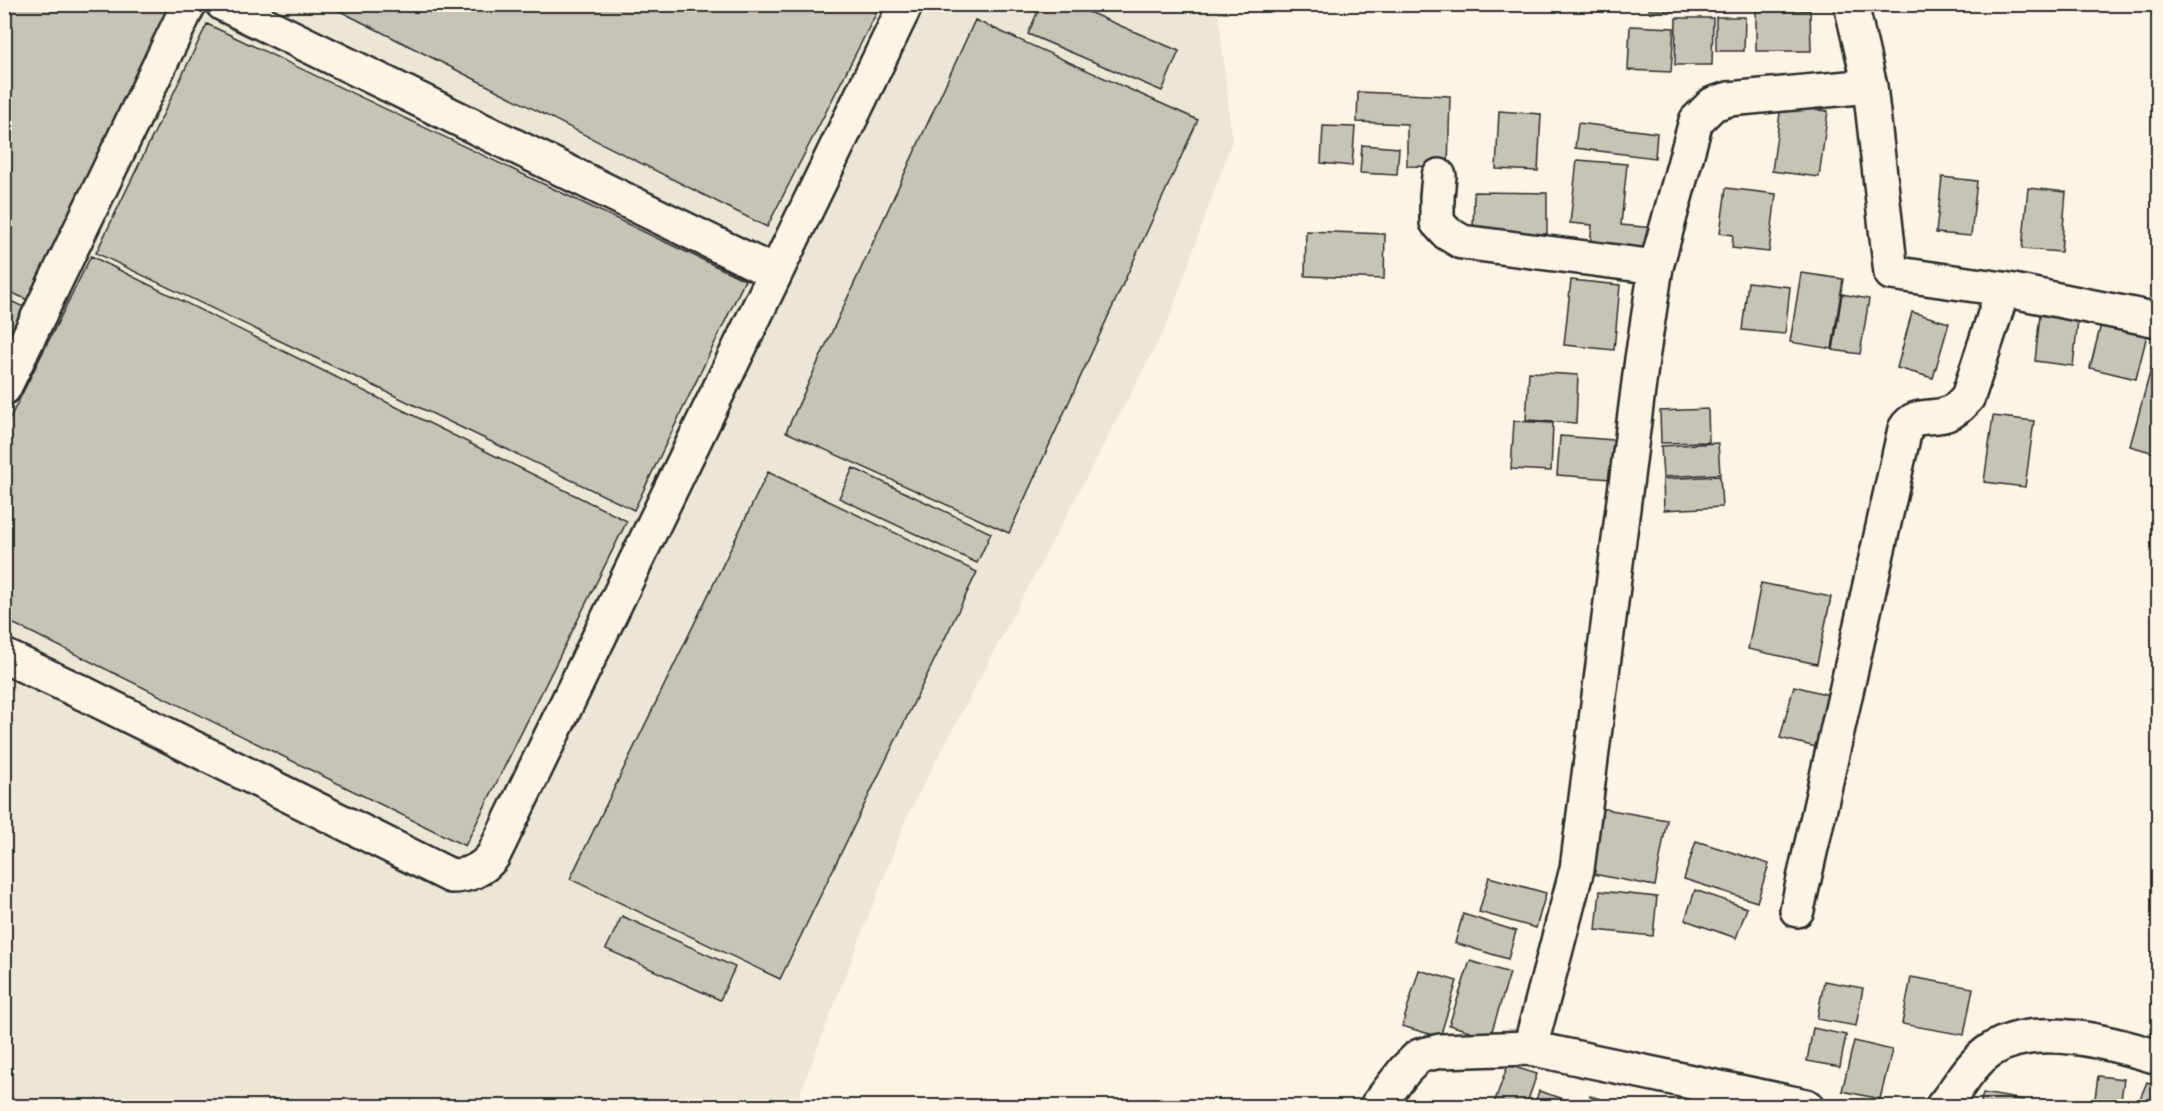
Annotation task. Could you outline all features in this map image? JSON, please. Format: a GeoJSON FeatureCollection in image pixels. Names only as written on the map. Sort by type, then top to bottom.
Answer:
{"type":"FeatureCollection","features":[{"type":"Feature","properties":{"kind":"street"},"geometry":{"type":"LineString","coordinates":[[4,388],[189,4]]}},
{"type":"Feature","properties":{"kind":"street"},"geometry":{"type":"LineString","coordinates":[[223,4],[775,273]]}},
{"type":"Feature","properties":{"kind":"street"},"geometry":{"type":"LineString","coordinates":[[4,656],[451,876],[463,876],[486,865],[493,856],[906,4]]}},
{"type":"Feature","properties":{"kind":"street"},"geometry":{"type":"LineString","coordinates":[[1851,4],[1870,86],[1891,273],[2003,289],[2158,320]]}},
{"type":"Feature","properties":{"kind":"street"},"geometry":{"type":"LineString","coordinates":[[1530,1048],[1577,869],[1642,359],[1656,267],[1696,121],[1713,104],[1738,98],[1870,86]]}},
{"type":"Feature","properties":{"kind":"street"},"geometry":{"type":"LineString","coordinates":[[1439,176],[1437,222],[1447,233],[1462,242],[1656,267]]}},
{"type":"Feature","properties":{"kind":"street"},"geometry":{"type":"LineString","coordinates":[[1797,910],[1905,429],[1909,422],[1916,418],[1948,414],[1968,397],[2003,289]]}},
{"type":"Feature","properties":{"kind":"street"},"geometry":{"type":"LineString","coordinates":[[1943,1107],[1976,1064],[1991,1050],[2009,1041],[2034,1036],[2076,1038],[2158,1057]]}},
{"type":"Feature","properties":{"kind":"street"},"geometry":{"type":"LineString","coordinates":[[1377,1107],[1405,1070],[1419,1056],[1440,1051],[1530,1048],[1806,1107]]}},
{"type":"Feature","properties":{"kind":"shaded area"},"geometry":{"type":"Polygon","coordinates":[[[5,5],[1218,5],[1232,141],[1166,327],[909,812],[795,1106],[5,1106],[5,5]]]}},
{"type":"Feature","properties":{"kind":"building"},"geometry":{"type":"Polygon","coordinates":[[[4,4],[178,4],[32,302],[4,289],[4,4]]]}},
{"type":"Feature","properties":{"kind":"building"},"geometry":{"type":"Polygon","coordinates":[[[326,4],[881,4],[767,227],[326,4]]]}},
{"type":"Feature","properties":{"kind":"building"},"geometry":{"type":"Polygon","coordinates":[[[1041,4],[1070,4],[1179,51],[1162,91],[1028,34],[1041,4]]]}},
{"type":"Feature","properties":{"kind":"building"},"geometry":{"type":"Polygon","coordinates":[[[1650,4],[1687,4],[1687,11],[1649,10],[1650,4]]]}},
{"type":"Feature","properties":{"kind":"building"},"geometry":{"type":"Polygon","coordinates":[[[1725,4],[1775,4],[1775,7],[1725,6],[1725,4]]]}},
{"type":"Feature","properties":{"kind":"building"},"geometry":{"type":"Polygon","coordinates":[[[1810,10],[1811,51],[1756,51],[1756,11],[1810,10]]]}},
{"type":"Feature","properties":{"kind":"building"},"geometry":{"type":"Polygon","coordinates":[[[1716,17],[1745,17],[1744,51],[1716,51],[1716,17]]]}},
{"type":"Feature","properties":{"kind":"building"},"geometry":{"type":"Polygon","coordinates":[[[1676,18],[1713,18],[1712,65],[1675,65],[1676,18]]]}},
{"type":"Feature","properties":{"kind":"building"},"geometry":{"type":"Polygon","coordinates":[[[975,20],[1198,120],[1009,533],[786,432],[975,20]]]}},
{"type":"Feature","properties":{"kind":"building"},"geometry":{"type":"Polygon","coordinates":[[[207,24],[745,280],[634,510],[96,253],[207,24]]]}},
{"type":"Feature","properties":{"kind":"building"},"geometry":{"type":"Polygon","coordinates":[[[1630,26],[1674,28],[1671,72],[1628,70],[1630,26]]]}},
{"type":"Feature","properties":{"kind":"building"},"geometry":{"type":"Polygon","coordinates":[[[1358,92],[1450,96],[1448,167],[1407,166],[1407,124],[1357,122],[1358,92]]]}},
{"type":"Feature","properties":{"kind":"building"},"geometry":{"type":"Polygon","coordinates":[[[1781,106],[1828,111],[1819,177],[1772,171],[1781,106]]]}},
{"type":"Feature","properties":{"kind":"building"},"geometry":{"type":"Polygon","coordinates":[[[1499,111],[1541,114],[1538,171],[1496,169],[1499,111]]]}},
{"type":"Feature","properties":{"kind":"building"},"geometry":{"type":"Polygon","coordinates":[[[1578,123],[1657,133],[1655,158],[1575,148],[1578,123]]]}},
{"type":"Feature","properties":{"kind":"building"},"geometry":{"type":"Polygon","coordinates":[[[1323,126],[1355,127],[1352,166],[1321,163],[1323,126]]]}},
{"type":"Feature","properties":{"kind":"building"},"geometry":{"type":"Polygon","coordinates":[[[1362,145],[1399,148],[1397,175],[1360,173],[1362,145]]]}},
{"type":"Feature","properties":{"kind":"building"},"geometry":{"type":"Polygon","coordinates":[[[1577,160],[1627,164],[1621,225],[1655,228],[1653,250],[1590,245],[1592,225],[1570,223],[1577,160]]]}},
{"type":"Feature","properties":{"kind":"building"},"geometry":{"type":"Polygon","coordinates":[[[1942,177],[1977,181],[1971,236],[1936,233],[1942,177]]]}},
{"type":"Feature","properties":{"kind":"building"},"geometry":{"type":"Polygon","coordinates":[[[1726,188],[1776,194],[1769,252],[1732,248],[1733,235],[1720,233],[1726,188]]]}},
{"type":"Feature","properties":{"kind":"building"},"geometry":{"type":"Polygon","coordinates":[[[2028,188],[2066,192],[2061,252],[2022,249],[2028,188]]]}},
{"type":"Feature","properties":{"kind":"building"},"geometry":{"type":"Polygon","coordinates":[[[1474,192],[1547,193],[1547,234],[1473,232],[1474,192]]]}},
{"type":"Feature","properties":{"kind":"building"},"geometry":{"type":"Polygon","coordinates":[[[1306,231],[1385,234],[1384,279],[1305,276],[1306,231]]]}},
{"type":"Feature","properties":{"kind":"building"},"geometry":{"type":"Polygon","coordinates":[[[91,256],[627,521],[465,846],[4,619],[4,430],[91,256]]]}},
{"type":"Feature","properties":{"kind":"building"},"geometry":{"type":"Polygon","coordinates":[[[1801,273],[1843,279],[1832,349],[1790,342],[1801,273]]]}},
{"type":"Feature","properties":{"kind":"building"},"geometry":{"type":"Polygon","coordinates":[[[1571,280],[1620,285],[1614,350],[1564,345],[1571,280]]]}},
{"type":"Feature","properties":{"kind":"building"},"geometry":{"type":"Polygon","coordinates":[[[1748,282],[1790,287],[1785,334],[1742,330],[1748,282]]]}},
{"type":"Feature","properties":{"kind":"building"},"geometry":{"type":"Polygon","coordinates":[[[1842,294],[1869,299],[1860,354],[1833,350],[1842,294]]]}},
{"type":"Feature","properties":{"kind":"building"},"geometry":{"type":"Polygon","coordinates":[[[4,298],[28,309],[4,358],[4,298]]]}},
{"type":"Feature","properties":{"kind":"building"},"geometry":{"type":"Polygon","coordinates":[[[1912,312],[1949,323],[1933,378],[1897,368],[1912,312]]]}},
{"type":"Feature","properties":{"kind":"building"},"geometry":{"type":"Polygon","coordinates":[[[2040,315],[2078,320],[2073,366],[2035,361],[2040,315]]]}},
{"type":"Feature","properties":{"kind":"building"},"geometry":{"type":"Polygon","coordinates":[[[2102,320],[2148,331],[2136,379],[2090,368],[2102,320]]]}},
{"type":"Feature","properties":{"kind":"building"},"geometry":{"type":"Polygon","coordinates":[[[2158,348],[2158,454],[2130,446],[2158,348]]]}},
{"type":"Feature","properties":{"kind":"building"},"geometry":{"type":"Polygon","coordinates":[[[1529,372],[1578,375],[1576,423],[1526,420],[1529,372]]]}},
{"type":"Feature","properties":{"kind":"building"},"geometry":{"type":"Polygon","coordinates":[[[1708,409],[1709,442],[1661,443],[1660,411],[1708,409]]]}},
{"type":"Feature","properties":{"kind":"building"},"geometry":{"type":"Polygon","coordinates":[[[1993,416],[2034,421],[2025,487],[1984,482],[1993,416]]]}},
{"type":"Feature","properties":{"kind":"building"},"geometry":{"type":"Polygon","coordinates":[[[1514,421],[1553,423],[1551,471],[1511,469],[1514,421]]]}},
{"type":"Feature","properties":{"kind":"building"},"geometry":{"type":"Polygon","coordinates":[[[1560,436],[1614,440],[1611,479],[1557,475],[1560,436]]]}},
{"type":"Feature","properties":{"kind":"building"},"geometry":{"type":"Polygon","coordinates":[[[1718,443],[1720,474],[1663,477],[1661,446],[1718,443]]]}},
{"type":"Feature","properties":{"kind":"building"},"geometry":{"type":"Polygon","coordinates":[[[853,468],[991,533],[977,563],[839,498],[853,468]]]}},
{"type":"Feature","properties":{"kind":"building"},"geometry":{"type":"Polygon","coordinates":[[[768,472],[977,572],[780,979],[570,879],[768,472]]]}},
{"type":"Feature","properties":{"kind":"building"},"geometry":{"type":"Polygon","coordinates":[[[1720,476],[1722,507],[1664,510],[1663,479],[1720,476]]]}},
{"type":"Feature","properties":{"kind":"building"},"geometry":{"type":"Polygon","coordinates":[[[1761,583],[1831,597],[1817,664],[1748,649],[1761,583]]]}},
{"type":"Feature","properties":{"kind":"building"},"geometry":{"type":"Polygon","coordinates":[[[1794,686],[1841,698],[1828,750],[1780,738],[1794,686]]]}},
{"type":"Feature","properties":{"kind":"building"},"geometry":{"type":"Polygon","coordinates":[[[1600,808],[1667,820],[1655,886],[1588,873],[1600,808]]]}},
{"type":"Feature","properties":{"kind":"building"},"geometry":{"type":"Polygon","coordinates":[[[1696,841],[1769,864],[1757,902],[1684,879],[1696,841]]]}},
{"type":"Feature","properties":{"kind":"building"},"geometry":{"type":"Polygon","coordinates":[[[1489,877],[1546,893],[1536,928],[1479,912],[1489,877]]]}},
{"type":"Feature","properties":{"kind":"building"},"geometry":{"type":"Polygon","coordinates":[[[1695,890],[1747,908],[1736,938],[1685,920],[1695,890]]]}},
{"type":"Feature","properties":{"kind":"building"},"geometry":{"type":"Polygon","coordinates":[[[1600,891],[1657,897],[1653,936],[1596,930],[1600,891]]]}},
{"type":"Feature","properties":{"kind":"building"},"geometry":{"type":"Polygon","coordinates":[[[1463,914],[1516,931],[1508,959],[1455,943],[1463,914]]]}},
{"type":"Feature","properties":{"kind":"building"},"geometry":{"type":"Polygon","coordinates":[[[622,916],[735,967],[720,1000],[606,949],[622,916]]]}},
{"type":"Feature","properties":{"kind":"building"},"geometry":{"type":"Polygon","coordinates":[[[1470,961],[1510,973],[1490,1037],[1449,1025],[1470,961]]]}},
{"type":"Feature","properties":{"kind":"building"},"geometry":{"type":"Polygon","coordinates":[[[1419,970],[1457,981],[1440,1037],[1402,1026],[1419,970]]]}},
{"type":"Feature","properties":{"kind":"building"},"geometry":{"type":"Polygon","coordinates":[[[1911,977],[1973,988],[1964,1035],[1902,1024],[1911,977]]]}},
{"type":"Feature","properties":{"kind":"building"},"geometry":{"type":"Polygon","coordinates":[[[1824,981],[1863,988],[1856,1026],[1817,1019],[1824,981]]]}},
{"type":"Feature","properties":{"kind":"building"},"geometry":{"type":"Polygon","coordinates":[[[1813,1028],[1846,1035],[1840,1067],[1807,1061],[1813,1028]]]}},
{"type":"Feature","properties":{"kind":"building"},"geometry":{"type":"Polygon","coordinates":[[[1854,1041],[1892,1050],[1880,1099],[1842,1091],[1854,1041]]]}},
{"type":"Feature","properties":{"kind":"building"},"geometry":{"type":"Polygon","coordinates":[[[1508,1065],[1537,1074],[1526,1106],[1493,1106],[1508,1065]]]}},
{"type":"Feature","properties":{"kind":"building"},"geometry":{"type":"Polygon","coordinates":[[[2098,1076],[2124,1079],[2120,1106],[2094,1106],[2098,1076]]]}},
{"type":"Feature","properties":{"kind":"building"},"geometry":{"type":"Polygon","coordinates":[[[2147,1082],[2158,1086],[2158,1106],[2137,1106],[2147,1082]]]}},
{"type":"Feature","properties":{"kind":"building"},"geometry":{"type":"Polygon","coordinates":[[[1539,1091],[1570,1101],[1568,1106],[1534,1106],[1539,1091]]]}},
{"type":"Feature","properties":{"kind":"building"},"geometry":{"type":"Polygon","coordinates":[[[1983,1093],[2024,1100],[2023,1106],[1980,1106],[1983,1093]]]}},
{"type":"Feature","properties":{"kind":"building"},"geometry":{"type":"Polygon","coordinates":[[[1590,1096],[1625,1106],[1587,1106],[1590,1096]]]}}]}
